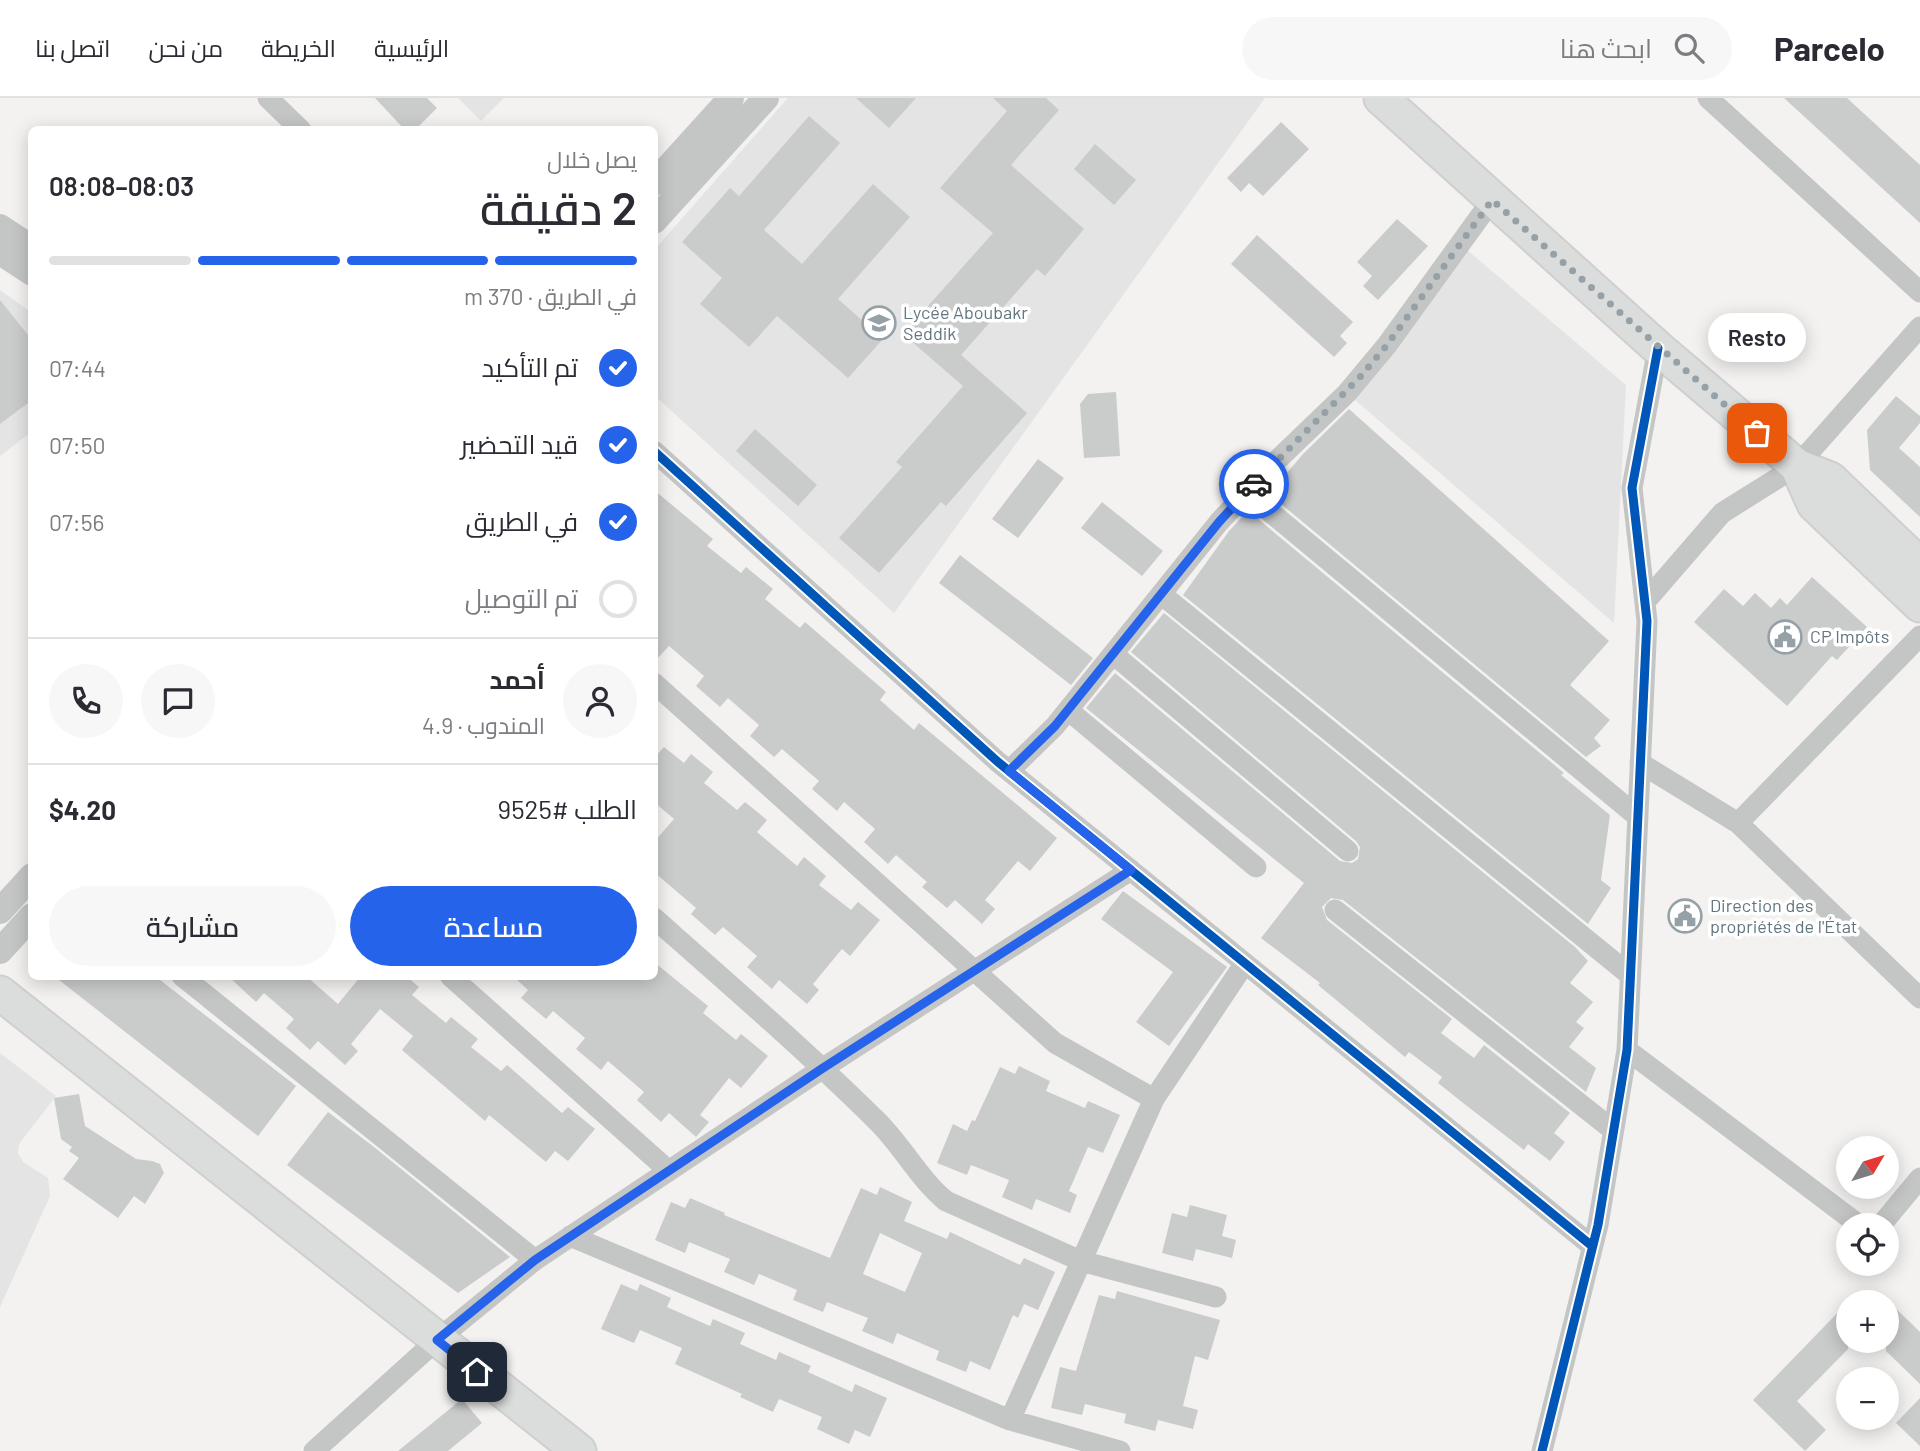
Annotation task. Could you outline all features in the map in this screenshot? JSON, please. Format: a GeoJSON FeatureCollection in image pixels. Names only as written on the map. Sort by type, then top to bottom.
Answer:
{"type":"FeatureCollection","features":[{"type":"Feature","properties":{"kind":"main road"},"geometry":{"type":"LineString","coordinates":[[1381,98],[1658,348],[1797,466],[1830,479],[1920,565]]}},
{"type":"Feature","properties":{"kind":"main road"},"geometry":{"type":"LineString","coordinates":[[1797,466],[1814,504],[1920,605]]}},
{"type":"Feature","properties":{"kind":"main road"},"geometry":{"type":"LineString","coordinates":[[0,993],[579,1451]]}},
{"type":"Feature","properties":{"kind":"street"},"geometry":{"type":"LineString","coordinates":[[268,98],[297,126]]}},
{"type":"Feature","properties":{"kind":"street"},"geometry":{"type":"LineString","coordinates":[[658,179],[731,98]]}},
{"type":"Feature","properties":{"kind":"street"},"geometry":{"type":"LineString","coordinates":[[658,217],[766,98]]}},
{"type":"Feature","properties":{"kind":"street"},"geometry":{"type":"LineString","coordinates":[[1708,98],[1920,292]]}},
{"type":"Feature","properties":{"kind":"street"},"geometry":{"type":"LineString","coordinates":[[1009,771],[1055,726],[1246,492],[1363,374],[1492,200]]}},
{"type":"Feature","properties":{"kind":"street"},"geometry":{"type":"LineString","coordinates":[[0,226],[28,245]]}},
{"type":"Feature","properties":{"kind":"street"},"geometry":{"type":"LineString","coordinates":[[0,252],[28,270]]}},
{"type":"Feature","properties":{"kind":"street"},"geometry":{"type":"LineString","coordinates":[[1645,602],[1722,513],[1797,466],[1920,327]]}},
{"type":"Feature","properties":{"kind":"street"},"geometry":{"type":"LineString","coordinates":[[1542,1451],[1592,1246],[1627,1050],[1647,621],[1632,488],[1658,348]]}},
{"type":"Feature","properties":{"kind":"street"},"geometry":{"type":"LineString","coordinates":[[658,455],[1009,771],[1592,1246]]}},
{"type":"Feature","properties":{"kind":"street"},"geometry":{"type":"LineString","coordinates":[[1246,492],[1638,817]]}},
{"type":"Feature","properties":{"kind":"street"},"geometry":{"type":"LineString","coordinates":[[1161,594],[1630,975]]}},
{"type":"Feature","properties":{"kind":"street"},"geometry":{"type":"LineString","coordinates":[[1738,823],[1920,636]]}},
{"type":"Feature","properties":{"kind":"street"},"geometry":{"type":"LineString","coordinates":[[1113,654],[1348,851]]}},
{"type":"Feature","properties":{"kind":"street"},"geometry":{"type":"LineString","coordinates":[[658,687],[1055,1043],[1154,1099]]}},
{"type":"Feature","properties":{"kind":"street"},"geometry":{"type":"LineString","coordinates":[[1068,710],[1256,867]]}},
{"type":"Feature","properties":{"kind":"street"},"geometry":{"type":"LineString","coordinates":[[1640,763],[1738,823],[1920,998]]}},
{"type":"Feature","properties":{"kind":"street"},"geometry":{"type":"LineString","coordinates":[[314,1451],[437,1340],[535,1260],[823,1068],[1131,870]]}},
{"type":"Feature","properties":{"kind":"street"},"geometry":{"type":"LineString","coordinates":[[0,911],[28,880]]}},
{"type":"Feature","properties":{"kind":"street"},"geometry":{"type":"LineString","coordinates":[[1335,910],[1613,1130]]}},
{"type":"Feature","properties":{"kind":"street"},"geometry":{"type":"LineString","coordinates":[[0,951],[28,920]]}},
{"type":"Feature","properties":{"kind":"street"},"geometry":{"type":"LineString","coordinates":[[658,922],[823,1068],[883,1127],[935,1192],[946,1201],[1081,1261],[1216,1297]]}},
{"type":"Feature","properties":{"kind":"street"},"geometry":{"type":"LineString","coordinates":[[1010,1420],[1154,1099],[1245,963]]}},
{"type":"Feature","properties":{"kind":"street"},"geometry":{"type":"LineString","coordinates":[[186,980],[535,1260]]}},
{"type":"Feature","properties":{"kind":"street"},"geometry":{"type":"LineString","coordinates":[[454,980],[668,1171]]}},
{"type":"Feature","properties":{"kind":"street"},"geometry":{"type":"LineString","coordinates":[[1627,1050],[1843,1213]]}},
{"type":"Feature","properties":{"kind":"street"},"geometry":{"type":"LineString","coordinates":[[1891,1213],[1920,1178]]}},
{"type":"Feature","properties":{"kind":"street"},"geometry":{"type":"LineString","coordinates":[[570,1236],[1010,1420],[1120,1451]]}},
{"type":"Feature","properties":{"kind":"shaded area"},"geometry":{"type":"Polygon","coordinates":[[[458,98],[504,98],[481,121],[458,98]]]}},
{"type":"Feature","properties":{"kind":"shaded area","name":"Lycée Aboubakr Seddik"},"geometry":{"type":"Polygon","coordinates":[[[788,98],[1265,98],[894,613],[658,399],[658,246],[788,98]]]}},
{"type":"Feature","properties":{"kind":"shaded area"},"geometry":{"type":"Polygon","coordinates":[[[1460,244],[1626,385],[1614,623],[1347,393],[1460,244]]]}},
{"type":"Feature","properties":{"kind":"shaded area"},"geometry":{"type":"Polygon","coordinates":[[[0,290],[28,310],[28,434],[0,456],[0,290]]]}},
{"type":"Feature","properties":{"kind":"shaded area"},"geometry":{"type":"Polygon","coordinates":[[[0,1053],[56,1096],[19,1144],[18,1153],[23,1162],[48,1178],[50,1196],[0,1307],[0,1053]]]}},
{"type":"Feature","properties":{"kind":"building"},"geometry":{"type":"Polygon","coordinates":[[[375,98],[427,98],[437,108],[419,126],[401,126],[375,98]]]}},
{"type":"Feature","properties":{"kind":"building"},"geometry":{"type":"Polygon","coordinates":[[[856,98],[916,98],[889,128],[856,98]]]}},
{"type":"Feature","properties":{"kind":"building"},"geometry":{"type":"Polygon","coordinates":[[[993,98],[1046,98],[1059,110],[1011,165],[1084,229],[1045,276],[1037,269],[961,355],[1027,413],[946,506],[941,502],[879,573],[839,538],[902,467],[896,462],[963,386],[903,334],[993,233],[940,188],[1007,111],[993,98]]]}},
{"type":"Feature","properties":{"kind":"building"},"geometry":{"type":"Polygon","coordinates":[[[1784,98],[1847,98],[1920,165],[1920,223],[1784,98]]]}},
{"type":"Feature","properties":{"kind":"building"},"geometry":{"type":"Polygon","coordinates":[[[809,116],[840,143],[764,230],[802,264],[873,184],[910,217],[838,299],[883,339],[848,378],[777,316],[749,347],[700,304],[722,278],[682,242],[730,188],[739,196],[809,116]]]}},
{"type":"Feature","properties":{"kind":"building"},"geometry":{"type":"Polygon","coordinates":[[[1281,122],[1309,149],[1263,196],[1249,183],[1241,192],[1227,178],[1281,122]]]}},
{"type":"Feature","properties":{"kind":"building"},"geometry":{"type":"Polygon","coordinates":[[[1095,144],[1136,180],[1114,205],[1074,169],[1095,144]]]}},
{"type":"Feature","properties":{"kind":"building"},"geometry":{"type":"Polygon","coordinates":[[[1397,219],[1428,246],[1378,300],[1363,286],[1372,276],[1357,262],[1397,219]]]}},
{"type":"Feature","properties":{"kind":"building"},"geometry":{"type":"Polygon","coordinates":[[[1257,235],[1353,322],[1340,336],[1347,343],[1334,357],[1231,264],[1257,235]]]}},
{"type":"Feature","properties":{"kind":"building"},"geometry":{"type":"Polygon","coordinates":[[[0,300],[28,335],[28,403],[0,424],[0,300]]]}},
{"type":"Feature","properties":{"kind":"building"},"geometry":{"type":"Polygon","coordinates":[[[1116,392],[1120,456],[1084,458],[1080,404],[1088,394],[1116,392]]]}},
{"type":"Feature","properties":{"kind":"building"},"geometry":{"type":"Polygon","coordinates":[[[1896,396],[1920,416],[1920,423],[1899,448],[1920,467],[1920,517],[1870,470],[1867,430],[1896,396]]]}},
{"type":"Feature","properties":{"kind":"building"},"geometry":{"type":"Polygon","coordinates":[[[1349,409],[1609,641],[1570,685],[1610,720],[1594,738],[1601,746],[1586,757],[1269,494],[1303,454],[1349,409]]]}},
{"type":"Feature","properties":{"kind":"building"},"geometry":{"type":"Polygon","coordinates":[[[755,429],[817,485],[798,506],[736,451],[755,429]]]}},
{"type":"Feature","properties":{"kind":"building"},"geometry":{"type":"Polygon","coordinates":[[[1038,459],[1064,478],[1018,538],[992,519],[1038,459]]]}},
{"type":"Feature","properties":{"kind":"building"},"geometry":{"type":"Polygon","coordinates":[[[658,493],[713,539],[707,546],[741,573],[746,567],[773,589],[765,599],[800,628],[805,622],[886,692],[880,700],[914,730],[919,723],[1057,838],[1030,871],[1018,861],[985,900],[995,909],[982,924],[955,900],[947,908],[922,887],[927,882],[896,855],[888,864],[864,842],[875,829],[844,802],[837,811],[812,789],[819,781],[782,749],[774,757],[750,736],[759,725],[728,698],[720,707],[696,686],[704,676],[669,646],[658,658],[658,493]]]}},
{"type":"Feature","properties":{"kind":"building"},"geometry":{"type":"Polygon","coordinates":[[[1102,502],[1163,551],[1142,576],[1081,528],[1102,502]]]}},
{"type":"Feature","properties":{"kind":"building"},"geometry":{"type":"Polygon","coordinates":[[[1252,514],[1564,773],[1561,775],[1610,815],[1601,880],[1611,888],[1588,924],[1183,595],[1229,531],[1244,515],[1248,518],[1252,514]]]}},
{"type":"Feature","properties":{"kind":"building"},"geometry":{"type":"Polygon","coordinates":[[[960,555],[1093,658],[1071,685],[939,583],[960,555]]]}},
{"type":"Feature","properties":{"kind":"building"},"geometry":{"type":"Polygon","coordinates":[[[1812,577],[1867,627],[1837,660],[1832,656],[1787,706],[1694,622],[1724,589],[1743,606],[1755,593],[1771,608],[1780,598],[1787,605],[1812,577]]]}},
{"type":"Feature","properties":{"kind":"building"},"geometry":{"type":"Polygon","coordinates":[[[1164,613],[1575,947],[1588,961],[1570,983],[1593,1002],[1576,1022],[1584,1028],[1569,1047],[1596,1068],[1586,1092],[1343,900],[1331,898],[1322,907],[1327,920],[1452,1019],[1441,1033],[1474,1058],[1484,1045],[1570,1113],[1554,1133],[1565,1142],[1550,1161],[1528,1144],[1524,1150],[1438,1083],[1442,1077],[1409,1052],[1405,1057],[1318,985],[1320,983],[1261,938],[1304,883],[1086,708],[1115,673],[1340,861],[1352,863],[1358,859],[1360,847],[1356,841],[1131,652],[1164,613]]]}},
{"type":"Feature","properties":{"kind":"building"},"geometry":{"type":"Polygon","coordinates":[[[664,747],[684,763],[691,754],[713,772],[704,783],[737,810],[745,802],[767,820],[757,832],[797,866],[804,857],[826,876],[819,885],[851,910],[858,902],[880,920],[850,956],[842,949],[813,984],[819,990],[807,1004],[779,980],[772,989],[747,967],[757,956],[723,927],[715,935],[691,914],[696,908],[658,875],[658,837],[674,819],[658,805],[658,754],[664,747]]]}},
{"type":"Feature","properties":{"kind":"building"},"geometry":{"type":"Polygon","coordinates":[[[1123,891],[1227,967],[1169,1046],[1136,1022],[1173,972],[1101,919],[1123,891]]]}},
{"type":"Feature","properties":{"kind":"building"},"geometry":{"type":"Polygon","coordinates":[[[658,965],[708,1006],[703,1013],[736,1040],[741,1034],[768,1056],[741,1088],[729,1078],[700,1115],[709,1122],[696,1137],[669,1113],[661,1122],[637,1100],[644,1092],[608,1061],[601,1070],[576,1049],[585,1038],[553,1011],[546,1019],[521,998],[528,990],[517,980],[658,980],[658,965]]]}},
{"type":"Feature","properties":{"kind":"building"},"geometry":{"type":"Polygon","coordinates":[[[59,980],[160,980],[296,1086],[258,1136],[59,980]]]}},
{"type":"Feature","properties":{"kind":"building"},"geometry":{"type":"Polygon","coordinates":[[[232,980],[311,980],[338,1004],[358,980],[411,980],[419,987],[412,995],[446,1023],[451,1017],[478,1039],[471,1047],[501,1071],[507,1065],[562,1113],[568,1107],[595,1129],[568,1161],[555,1151],[546,1162],[489,1115],[485,1121],[402,1050],[413,1036],[380,1009],[351,1044],[358,1051],[345,1065],[318,1041],[310,1050],[286,1028],[294,1019],[264,993],[256,1002],[232,980]]]}},
{"type":"Feature","properties":{"kind":"building"},"geometry":{"type":"Polygon","coordinates":[[[1019,1066],[1050,1081],[1046,1091],[1085,1108],[1088,1101],[1120,1115],[1103,1153],[1088,1147],[1069,1191],[1077,1195],[1070,1213],[1036,1199],[1032,1210],[1002,1197],[1009,1180],[971,1165],[967,1175],[937,1163],[953,1124],[967,1131],[972,1120],[975,1121],[1000,1067],[1015,1074],[1019,1066]]]}},
{"type":"Feature","properties":{"kind":"building"},"geometry":{"type":"Polygon","coordinates":[[[79,1094],[85,1126],[136,1159],[160,1164],[164,1173],[145,1204],[134,1196],[118,1218],[63,1179],[79,1158],[69,1151],[72,1147],[61,1139],[54,1098],[79,1094]]]}},
{"type":"Feature","properties":{"kind":"building"},"geometry":{"type":"Polygon","coordinates":[[[328,1112],[510,1257],[458,1293],[287,1165],[328,1112]]]}},
{"type":"Feature","properties":{"kind":"building"},"geometry":{"type":"Polygon","coordinates":[[[880,1187],[912,1202],[904,1221],[947,1239],[950,1232],[1020,1265],[1024,1258],[1055,1272],[1038,1310],[1024,1304],[1018,1318],[1013,1315],[990,1370],[970,1361],[966,1372],[936,1360],[939,1351],[897,1333],[893,1344],[862,1331],[868,1318],[827,1302],[823,1312],[793,1300],[797,1290],[759,1274],[754,1285],[724,1272],[730,1259],[689,1242],[685,1253],[655,1240],[671,1202],[685,1208],[690,1198],[725,1213],[724,1215],[830,1258],[861,1188],[877,1195],[880,1187]],[[880,1233],[863,1274],[905,1292],[922,1253],[880,1233]]]}},
{"type":"Feature","properties":{"kind":"building"},"geometry":{"type":"Polygon","coordinates":[[[1190,1205],[1227,1215],[1222,1236],[1236,1240],[1232,1258],[1196,1249],[1193,1261],[1162,1253],[1172,1213],[1187,1217],[1190,1205]]]}},
{"type":"Feature","properties":{"kind":"building"},"geometry":{"type":"Polygon","coordinates":[[[621,1284],[637,1291],[640,1284],[671,1298],[667,1307],[710,1326],[713,1319],[745,1333],[740,1344],[776,1360],[779,1352],[811,1366],[808,1372],[852,1392],[855,1384],[887,1398],[870,1437],[855,1430],[849,1444],[817,1429],[822,1417],[779,1399],[773,1412],[740,1397],[742,1394],[675,1364],[682,1348],[640,1330],[634,1343],[601,1329],[621,1284]]]}},
{"type":"Feature","properties":{"kind":"building"},"geometry":{"type":"Polygon","coordinates":[[[1117,1291],[1220,1320],[1208,1360],[1195,1356],[1183,1406],[1198,1410],[1193,1429],[1158,1420],[1155,1431],[1124,1423],[1126,1414],[1085,1404],[1082,1415],[1051,1408],[1060,1367],[1076,1371],[1099,1295],[1115,1299],[1117,1291]]]}},
{"type":"Feature","properties":{"kind":"building"},"geometry":{"type":"Polygon","coordinates":[[[1899,1312],[1920,1332],[1920,1384],[1888,1353],[1899,1353],[1899,1312]]]}},
{"type":"Feature","properties":{"kind":"building"},"geometry":{"type":"Polygon","coordinates":[[[1836,1314],[1836,1353],[1844,1353],[1797,1401],[1826,1430],[1805,1451],[1753,1400],[1836,1314]]]}},
{"type":"Feature","properties":{"kind":"building"},"geometry":{"type":"Polygon","coordinates":[[[1920,1398],[1920,1446],[1899,1426],[1899,1420],[1920,1398]]]}},
{"type":"Feature","properties":{"kind":"building"},"geometry":{"type":"Polygon","coordinates":[[[462,1399],[482,1423],[448,1451],[398,1451],[462,1399]]]}},
{"type":"Feature","properties":{"kind":"cycle path"},"geometry":{"type":"LineString","coordinates":[[1542,1451],[1598,1225],[1627,1050],[1647,621],[1632,488],[1658,348]]}},
{"type":"Feature","properties":{"kind":"cycle path"},"geometry":{"type":"LineString","coordinates":[[658,455],[998,762],[1592,1246]]}},
{"type":"Feature","properties":{"kind":"way so far"},"geometry":{"type":"LineString","coordinates":[[1254,484],[1347,393],[1387,345],[1492,200],[1757,433]]}},
{"type":"Feature","properties":{"kind":"place","name":"Lycée Aboubakr Seddik"},"geometry":{"type":"Point","coordinates":[879,323]}},
{"type":"Feature","properties":{"kind":"place","name":"Resto"},"geometry":{"type":"Point","coordinates":[1757,433]}},
{"type":"Feature","properties":{"kind":"place","name":"CP Impôts"},"geometry":{"type":"Point","coordinates":[1785,637]}},
{"type":"Feature","properties":{"kind":"place","name":"Direction des propriétés de l'État"},"geometry":{"type":"Point","coordinates":[1685,916]}},
{"type":"Feature","properties":{"kind":"route"},"geometry":{"type":"LineString","coordinates":[[477,1372],[437,1340],[535,1260],[823,1068],[1131,870],[1009,771],[1055,726],[1219,522],[1254,484]]}}]}
